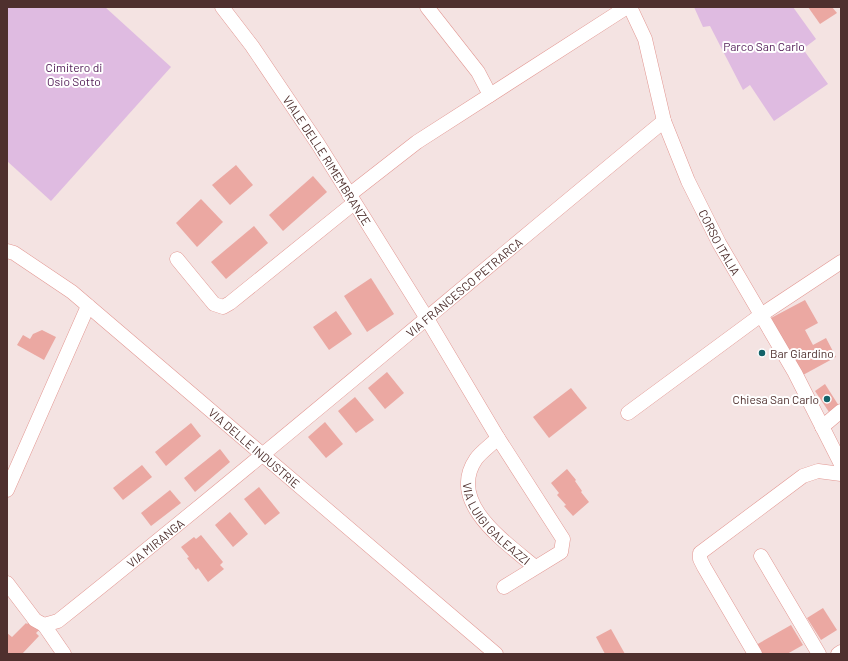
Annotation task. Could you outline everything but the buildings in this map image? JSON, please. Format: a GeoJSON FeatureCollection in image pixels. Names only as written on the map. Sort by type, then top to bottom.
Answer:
{"type":"FeatureCollection","features":[{"type":"Feature","properties":{"kind":"street","name":"VIALE DELLE RIMEMBRANZE"},"geometry":{"type":"LineString","coordinates":[[222,7],[252,46],[426,317]]}},
{"type":"Feature","properties":{"kind":"street"},"geometry":{"type":"LineString","coordinates":[[427,7],[478,72],[490,96]]}},
{"type":"Feature","properties":{"kind":"street"},"geometry":{"type":"LineString","coordinates":[[177,259],[214,304],[223,307],[230,304],[417,142],[628,7]]}},
{"type":"Feature","properties":{"kind":"street","name":"CORSO ITALIA"},"geometry":{"type":"LineString","coordinates":[[628,7],[645,39],[664,120],[688,181],[719,242],[795,373],[841,464]]}},
{"type":"Feature","properties":{"kind":"street","name":"VIA FRANCESCO PETRARCA"},"geometry":{"type":"LineString","coordinates":[[264,455],[426,317],[664,120]]}},
{"type":"Feature","properties":{"kind":"street","name":"VIA DELLE INDUSTRIE"},"geometry":{"type":"LineString","coordinates":[[7,250],[14,253],[72,292],[496,654]]}},
{"type":"Feature","properties":{"kind":"street"},"geometry":{"type":"LineString","coordinates":[[628,413],[761,315],[841,262]]}},
{"type":"Feature","properties":{"kind":"street"},"geometry":{"type":"LineString","coordinates":[[7,490],[88,306]]}},
{"type":"Feature","properties":{"kind":"street","name":"VIA LUIGI GALEAZZI"},"geometry":{"type":"LineString","coordinates":[[426,317],[498,438],[563,539],[562,552],[504,587]]}},
{"type":"Feature","properties":{"kind":"street"},"geometry":{"type":"LineString","coordinates":[[822,427],[841,411]]}},
{"type":"Feature","properties":{"kind":"street","name":"VIA LUIGI GALEAZZI"},"geometry":{"type":"LineString","coordinates":[[498,438],[476,460],[468,481],[471,500],[482,521],[535,567]]}},
{"type":"Feature","properties":{"kind":"street","name":"VIA MIRANGA"},"geometry":{"type":"LineString","coordinates":[[40,623],[58,621],[264,455]]}},
{"type":"Feature","properties":{"kind":"street"},"geometry":{"type":"LineString","coordinates":[[755,654],[704,567],[700,559],[700,553],[803,476],[818,471],[841,474]]}},
{"type":"Feature","properties":{"kind":"street"},"geometry":{"type":"LineString","coordinates":[[761,556],[819,654]]}},
{"type":"Feature","properties":{"kind":"street"},"geometry":{"type":"LineString","coordinates":[[7,583],[64,654]]}},
{"type":"Feature","properties":{"kind":"green space","name":"Cimitero di Osio Sotto"},"geometry":{"type":"Polygon","coordinates":[[[7,7],[105,7],[171,67],[51,201],[7,161],[7,7]]]}},
{"type":"Feature","properties":{"kind":"green space","name":"Parco San Carlo"},"geometry":{"type":"Polygon","coordinates":[[[694,7],[793,7],[816,39],[803,49],[828,84],[774,121],[750,85],[743,90],[710,26],[703,27],[694,7]]]}},
{"type":"Feature","properties":{"kind":"place","name":"Bar Giardino"},"geometry":{"type":"Point","coordinates":[762,353]}},
{"type":"Feature","properties":{"kind":"place","name":"Chiesa San Carlo"},"geometry":{"type":"Point","coordinates":[827,399]}}]}
